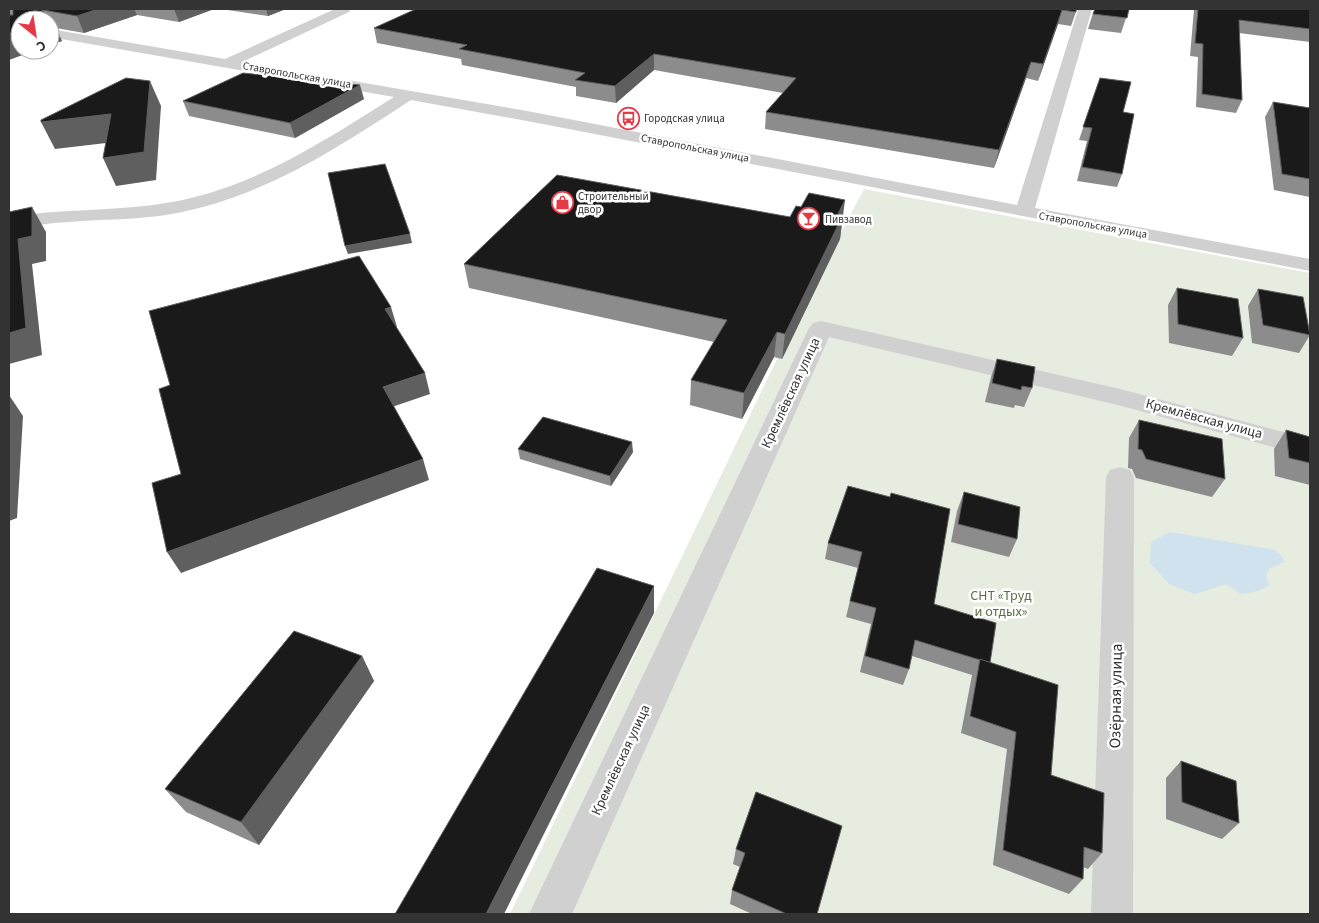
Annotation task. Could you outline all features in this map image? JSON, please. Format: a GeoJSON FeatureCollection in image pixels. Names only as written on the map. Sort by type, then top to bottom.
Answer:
{"type":"FeatureCollection","features":[{"type":"Feature","properties":{"kind":"street"},"geometry":{"type":"LineString","coordinates":[[228,63],[345,9]]}},
{"type":"Feature","properties":{"kind":"street"},"geometry":{"type":"LineString","coordinates":[[1024,212],[1084,10],[1086,9]]}},
{"type":"Feature","properties":{"kind":"street","name":"Ставропольская улица"},"geometry":{"type":"LineString","coordinates":[[60,34],[409,94],[1024,212],[1310,264]]}},
{"type":"Feature","properties":{"kind":"street"},"geometry":{"type":"LineString","coordinates":[[9,223],[61,216],[115,215],[171,208],[227,194],[259,183],[304,162],[409,94]]}},
{"type":"Feature","properties":{"kind":"street","name":"Кремлёвская улица"},"geometry":{"type":"LineString","coordinates":[[550,914],[821,328],[1120,397],[1310,448]]}},
{"type":"Feature","properties":{"kind":"street","name":"Озёрная улица"},"geometry":{"type":"LineString","coordinates":[[1112,914],[1120,477]]}},
{"type":"Feature","properties":{"kind":"green space","name":"СНТ «Труд и отдых»"},"geometry":{"type":"Polygon","coordinates":[[[864,189],[1310,273],[1310,914],[510,914],[802,307],[864,189]]]}},
{"type":"Feature","properties":{"kind":"water"},"geometry":{"type":"Polygon","coordinates":[[[1170,532],[1275,550],[1283,557],[1284,562],[1269,569],[1266,576],[1269,585],[1258,591],[1241,594],[1226,584],[1195,594],[1169,584],[1150,563],[1151,542],[1170,532]]]}},
{"type":"Feature","properties":{"kind":"building"},"geometry":{"type":"Polygon","coordinates":[[[98,9],[77,16],[60,13],[60,10],[13,10],[98,9]]]}},
{"type":"Feature","properties":{"kind":"building"},"geometry":{"type":"Polygon","coordinates":[[[416,9],[1076,9],[1076,12],[1062,10],[1043,64],[1031,62],[999,150],[766,112],[796,78],[654,54],[615,86],[575,80],[585,73],[459,49],[467,45],[374,28],[416,9]]]}},
{"type":"Feature","properties":{"kind":"building"},"geometry":{"type":"Polygon","coordinates":[[[1095,9],[1129,9],[1127,18],[1093,14],[1095,9]]]}},
{"type":"Feature","properties":{"kind":"building"},"geometry":{"type":"Polygon","coordinates":[[[1198,9],[1310,9],[1310,29],[1239,20],[1242,100],[1202,94],[1203,44],[1195,43],[1198,9]]]}},
{"type":"Feature","properties":{"kind":"building"},"geometry":{"type":"Polygon","coordinates":[[[9,15],[10,39],[9,39],[9,15]]]}},
{"type":"Feature","properties":{"kind":"building"},"geometry":{"type":"Polygon","coordinates":[[[243,73],[360,85],[290,123],[183,101],[243,73]]]}},
{"type":"Feature","properties":{"kind":"building"},"geometry":{"type":"Polygon","coordinates":[[[126,78],[150,81],[144,152],[103,158],[111,114],[41,122],[41,120],[126,78]]]}},
{"type":"Feature","properties":{"kind":"building"},"geometry":{"type":"Polygon","coordinates":[[[1100,78],[1131,82],[1123,112],[1134,114],[1122,174],[1082,167],[1092,128],[1083,127],[1100,78]]]}},
{"type":"Feature","properties":{"kind":"building"},"geometry":{"type":"Polygon","coordinates":[[[1273,102],[1310,108],[1310,179],[1282,174],[1273,102]]]}},
{"type":"Feature","properties":{"kind":"building"},"geometry":{"type":"Polygon","coordinates":[[[385,164],[410,234],[345,246],[328,173],[385,164]]]}},
{"type":"Feature","properties":{"kind":"building"},"geometry":{"type":"Polygon","coordinates":[[[557,175],[790,217],[796,206],[801,207],[809,193],[845,200],[838,214],[843,215],[785,334],[777,332],[744,393],[691,380],[727,320],[464,264],[557,175]]]}},
{"type":"Feature","properties":{"kind":"building"},"geometry":{"type":"Polygon","coordinates":[[[32,207],[32,236],[18,239],[26,328],[9,333],[9,212],[32,207]]]}},
{"type":"Feature","properties":{"kind":"building"},"geometry":{"type":"Polygon","coordinates":[[[359,256],[391,307],[385,309],[425,373],[383,387],[423,459],[167,552],[152,483],[181,474],[159,389],[170,385],[149,311],[359,256]]]}},
{"type":"Feature","properties":{"kind":"building"},"geometry":{"type":"Polygon","coordinates":[[[1177,288],[1238,299],[1243,338],[1178,324],[1177,288]]]}},
{"type":"Feature","properties":{"kind":"building"},"geometry":{"type":"Polygon","coordinates":[[[1258,289],[1303,297],[1310,335],[1263,325],[1258,289]]]}},
{"type":"Feature","properties":{"kind":"building"},"geometry":{"type":"Polygon","coordinates":[[[997,359],[1035,367],[1032,388],[1022,386],[1021,390],[992,383],[997,359]]]}},
{"type":"Feature","properties":{"kind":"building"},"geometry":{"type":"Polygon","coordinates":[[[543,417],[632,442],[610,476],[518,449],[543,417]]]}},
{"type":"Feature","properties":{"kind":"building"},"geometry":{"type":"Polygon","coordinates":[[[1139,420],[1222,439],[1225,479],[1146,459],[1142,450],[1138,449],[1139,420]]]}},
{"type":"Feature","properties":{"kind":"building"},"geometry":{"type":"Polygon","coordinates":[[[1286,430],[1310,437],[1310,463],[1289,458],[1286,430]]]}},
{"type":"Feature","properties":{"kind":"building"},"geometry":{"type":"Polygon","coordinates":[[[848,486],[890,497],[891,493],[950,509],[934,604],[996,623],[990,663],[915,640],[909,669],[865,656],[876,608],[850,601],[862,552],[828,543],[848,486]]]}},
{"type":"Feature","properties":{"kind":"building"},"geometry":{"type":"Polygon","coordinates":[[[964,492],[1020,507],[1017,539],[958,524],[964,492]]]}},
{"type":"Feature","properties":{"kind":"building"},"geometry":{"type":"Polygon","coordinates":[[[597,568],[654,586],[486,914],[395,914],[597,568]]]}},
{"type":"Feature","properties":{"kind":"building"},"geometry":{"type":"Polygon","coordinates":[[[294,631],[362,656],[241,822],[165,789],[294,631]]]}},
{"type":"Feature","properties":{"kind":"building"},"geometry":{"type":"Polygon","coordinates":[[[980,659],[1058,685],[1051,775],[1104,793],[1102,853],[1084,847],[1083,879],[1003,850],[1016,732],[970,716],[980,659]]]}},
{"type":"Feature","properties":{"kind":"building"},"geometry":{"type":"Polygon","coordinates":[[[1181,761],[1236,781],[1239,823],[1182,802],[1181,761]]]}},
{"type":"Feature","properties":{"kind":"building"},"geometry":{"type":"Polygon","coordinates":[[[756,792],[842,826],[817,914],[787,914],[732,890],[745,853],[736,849],[756,792]]]}},
{"type":"Feature","properties":{"kind":"place","name":"Городская улица"},"geometry":{"type":"Point","coordinates":[628,118]}},
{"type":"Feature","properties":{"kind":"place","name":"Строительный двор"},"geometry":{"type":"Point","coordinates":[562,202]}},
{"type":"Feature","properties":{"kind":"place","name":"Пивзавод"},"geometry":{"type":"Point","coordinates":[809,219]}}]}
